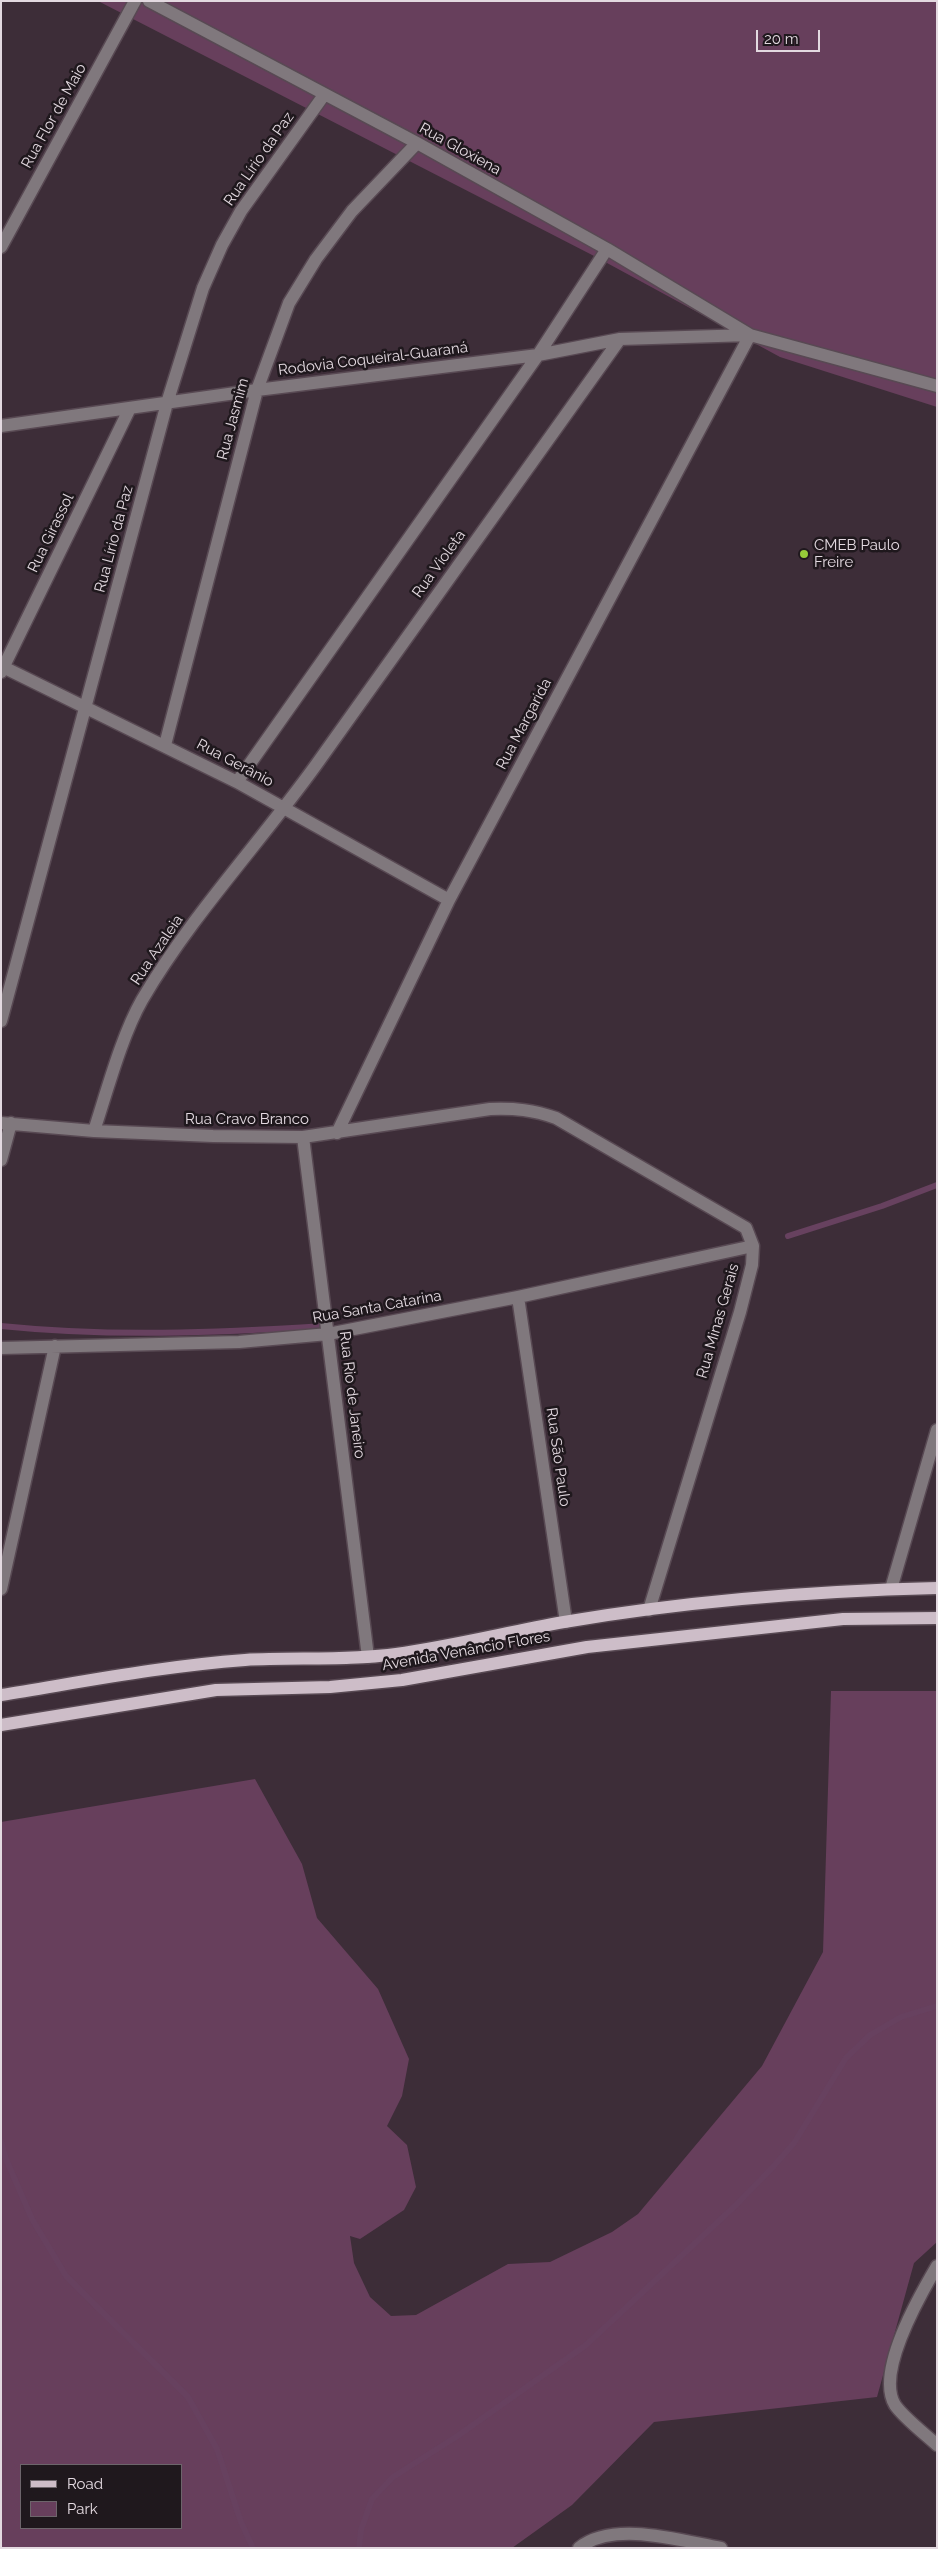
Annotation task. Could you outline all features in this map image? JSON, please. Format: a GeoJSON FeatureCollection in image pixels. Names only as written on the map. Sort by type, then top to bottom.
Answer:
{"type":"FeatureCollection","features":[{"type":"Feature","properties":{"kind":"main road","name":"Avenida Venâncio Flores"},"geometry":{"type":"LineString","coordinates":[[1,1695],[246,1660],[368,1657],[566,1622],[649,1610],[754,1599],[892,1589],[937,1588]]}},
{"type":"Feature","properties":{"kind":"main road","name":"Avenida Venâncio Flores"},"geometry":{"type":"LineString","coordinates":[[1,1725],[216,1690],[330,1687],[402,1680],[486,1663],[597,1646],[843,1619],[937,1618]]}},
{"type":"Feature","properties":{"kind":"street","name":"Rua Flor de Maio"},"geometry":{"type":"LineString","coordinates":[[1,247],[135,1]]}},
{"type":"Feature","properties":{"kind":"street","name":"Rua Gloxiena"},"geometry":{"type":"LineString","coordinates":[[149,1],[417,143],[606,249],[750,335]]}},
{"type":"Feature","properties":{"kind":"street","name":"Rua Lírio da Paz"},"geometry":{"type":"LineString","coordinates":[[1,1022],[167,403],[203,288],[222,245],[242,211],[324,94]]}},
{"type":"Feature","properties":{"kind":"street","name":"Rua Jasmim"},"geometry":{"type":"LineString","coordinates":[[166,745],[257,390],[289,303],[316,259],[352,211],[417,143]]}},
{"type":"Feature","properties":{"kind":"street"},"geometry":{"type":"LineString","coordinates":[[237,782],[538,355],[606,249]]}},
{"type":"Feature","properties":{"kind":"street","name":"Rodovia Coqueiral-Guaraná"},"geometry":{"type":"LineString","coordinates":[[1,426],[257,390],[538,355],[620,339],[750,335]]}},
{"type":"Feature","properties":{"kind":"street"},"geometry":{"type":"LineString","coordinates":[[750,335],[937,386]]}},
{"type":"Feature","properties":{"kind":"street","name":"Rua Margarida"},"geometry":{"type":"LineString","coordinates":[[336,1133],[449,900],[750,335]]}},
{"type":"Feature","properties":{"kind":"street","name":"Rua Violeta"},"geometry":{"type":"LineString","coordinates":[[285,808],[620,339]]}},
{"type":"Feature","properties":{"kind":"street","name":"Rua Girassol"},"geometry":{"type":"LineString","coordinates":[[2,669],[130,408]]}},
{"type":"Feature","properties":{"kind":"street","name":"Rua Gerânio"},"geometry":{"type":"LineString","coordinates":[[2,669],[166,745],[285,808],[449,900]]}},
{"type":"Feature","properties":{"kind":"street","name":"Rua Azaleia"},"geometry":{"type":"LineString","coordinates":[[94,1131],[141,1002],[207,906],[285,808]]}},
{"type":"Feature","properties":{"kind":"street","name":"Rua Cravo Branco"},"geometry":{"type":"LineString","coordinates":[[6,1123],[94,1131],[213,1136],[303,1137],[490,1109],[516,1108],[535,1110],[556,1118],[746,1228],[753,1246]]}},
{"type":"Feature","properties":{"kind":"street"},"geometry":{"type":"LineString","coordinates":[[1,1160],[6,1123]]}},
{"type":"Feature","properties":{"kind":"street","name":"Rua Rio de Janeiro"},"geometry":{"type":"LineString","coordinates":[[303,1137],[368,1657]]}},
{"type":"Feature","properties":{"kind":"street","name":"Rua Santa Catarina"},"geometry":{"type":"LineString","coordinates":[[1,1348],[239,1342],[328,1334],[518,1297],[753,1246]]}},
{"type":"Feature","properties":{"kind":"street","name":"Rua Minas Gerais"},"geometry":{"type":"LineString","coordinates":[[649,1610],[740,1312],[752,1265],[753,1246]]}},
{"type":"Feature","properties":{"kind":"street","name":"Rua São Paulo"},"geometry":{"type":"LineString","coordinates":[[518,1297],[566,1622]]}},
{"type":"Feature","properties":{"kind":"street"},"geometry":{"type":"LineString","coordinates":[[1,1588],[55,1346]]}},
{"type":"Feature","properties":{"kind":"street"},"geometry":{"type":"LineString","coordinates":[[892,1589],[937,1430]]}},
{"type":"Feature","properties":{"kind":"street"},"geometry":{"type":"LineString","coordinates":[[937,2266],[906,2324],[892,2369],[895,2405],[937,2445]]}},
{"type":"Feature","properties":{"kind":"street"},"geometry":{"type":"LineString","coordinates":[[579,2548],[602,2538],[646,2534],[721,2548]]}},
{"type":"Feature","properties":{"kind":"green space"},"geometry":{"type":"Polygon","coordinates":[[[98,1],[937,1],[937,407],[780,357],[596,257],[98,1]]]}},
{"type":"Feature","properties":{"kind":"green space"},"geometry":{"type":"Polygon","coordinates":[[[831,1691],[937,1691],[937,2242],[914,2263],[877,2397],[654,2422],[572,2505],[512,2548],[1,2548],[1,1822],[255,1779],[302,1864],[317,1918],[378,1989],[409,2059],[402,2096],[387,2126],[407,2145],[416,2187],[404,2210],[360,2239],[350,2236],[354,2263],[370,2297],[391,2316],[416,2315],[508,2264],[550,2262],[612,2232],[638,2214],[762,2066],[823,1952],[831,1691]]]}},
{"type":"Feature","properties":{"kind":"waterway"},"geometry":{"type":"LineString","coordinates":[[788,1236],[882,1206],[937,1185]]}},
{"type":"Feature","properties":{"kind":"waterway"},"geometry":{"type":"LineString","coordinates":[[1,1326],[122,1333],[324,1326]]}},
{"type":"Feature","properties":{"kind":"waterway"},"geometry":{"type":"LineString","coordinates":[[359,2548],[361,2530],[372,2499],[393,2477],[456,2437],[586,2345],[736,2205],[772,2168],[794,2143],[846,2058],[870,2035],[901,2017],[937,2006]]}},
{"type":"Feature","properties":{"kind":"waterway"},"geometry":{"type":"LineString","coordinates":[[1,2141],[6,2159],[32,2219],[66,2276],[188,2397],[217,2449],[241,2522],[253,2548]]}},
{"type":"Feature","properties":{"kind":"place","name":"CMEB Paulo Freire"},"geometry":{"type":"Point","coordinates":[804,554]}}]}
